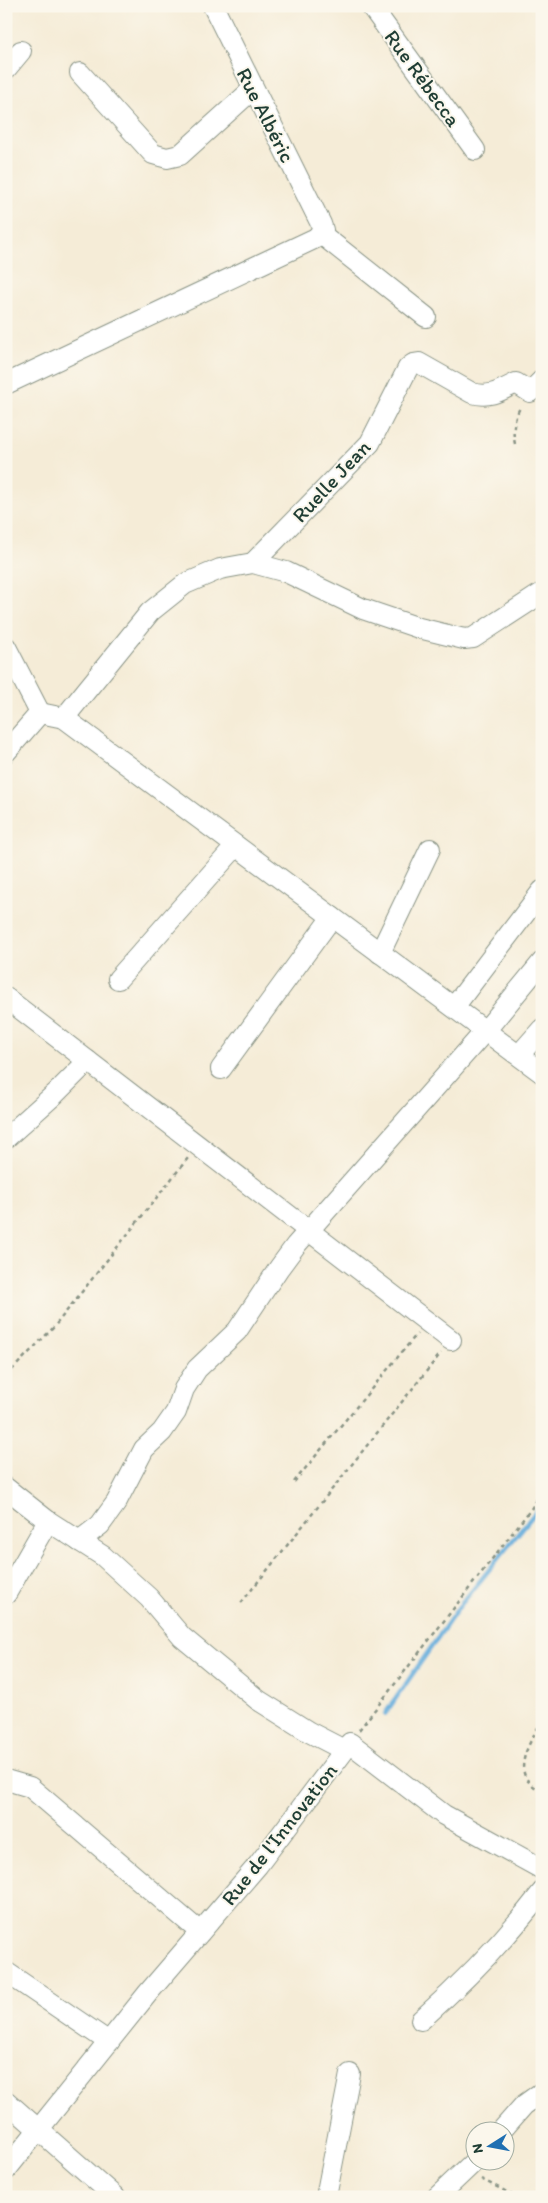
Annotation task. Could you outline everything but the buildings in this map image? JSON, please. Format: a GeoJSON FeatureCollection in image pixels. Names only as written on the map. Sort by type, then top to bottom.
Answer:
{"type":"FeatureCollection","features":[{"type":"Feature","properties":{"kind":"street","name":"Rue Albéric"},"geometry":{"type":"LineString","coordinates":[[213,6],[321,229]]}},
{"type":"Feature","properties":{"kind":"street","name":"Rue Rébecca"},"geometry":{"type":"LineString","coordinates":[[371,6],[475,150]]}},
{"type":"Feature","properties":{"kind":"street"},"geometry":{"type":"LineString","coordinates":[[6,69],[21,51]]}},
{"type":"Feature","properties":{"kind":"street"},"geometry":{"type":"LineString","coordinates":[[80,73],[153,154],[167,158],[180,155],[253,89]]}},
{"type":"Feature","properties":{"kind":"street"},"geometry":{"type":"LineString","coordinates":[[6,384],[316,238],[321,229],[426,317]]}},
{"type":"Feature","properties":{"kind":"street","name":"Ruelle Jean"},"geometry":{"type":"LineString","coordinates":[[253,563],[370,443],[408,368],[413,364],[419,363],[472,393],[482,396],[493,395],[516,382],[536,386]]}},
{"type":"Feature","properties":{"kind":"street"},"geometry":{"type":"LineString","coordinates":[[64,718],[150,612],[185,584],[220,569],[253,563],[286,572],[363,609],[420,628],[464,638],[473,638],[542,592]]}},
{"type":"Feature","properties":{"kind":"street"},"geometry":{"type":"LineString","coordinates":[[6,646],[40,713]]}},
{"type":"Feature","properties":{"kind":"street"},"geometry":{"type":"LineString","coordinates":[[40,713],[64,718],[542,1072]]}},
{"type":"Feature","properties":{"kind":"street"},"geometry":{"type":"LineString","coordinates":[[6,752],[40,713]]}},
{"type":"Feature","properties":{"kind":"street"},"geometry":{"type":"LineString","coordinates":[[118,979],[236,846]]}},
{"type":"Feature","properties":{"kind":"street"},"geometry":{"type":"LineString","coordinates":[[380,953],[430,849]]}},
{"type":"Feature","properties":{"kind":"street"},"geometry":{"type":"LineString","coordinates":[[454,1007],[542,891]]}},
{"type":"Feature","properties":{"kind":"street"},"geometry":{"type":"LineString","coordinates":[[221,1069],[332,917]]}},
{"type":"Feature","properties":{"kind":"street"},"geometry":{"type":"LineString","coordinates":[[78,1541],[100,1525],[116,1503],[144,1449],[162,1432],[176,1412],[184,1389],[197,1369],[237,1331],[279,1268],[310,1230],[486,1030],[542,962]]}},
{"type":"Feature","properties":{"kind":"street"},"geometry":{"type":"LineString","coordinates":[[6,998],[452,1340]]}},
{"type":"Feature","properties":{"kind":"street"},"geometry":{"type":"LineString","coordinates":[[519,1055],[542,1029]]}},
{"type":"Feature","properties":{"kind":"street"},"geometry":{"type":"LineString","coordinates":[[6,1138],[88,1061]]}},
{"type":"Feature","properties":{"kind":"street"},"geometry":{"type":"LineString","coordinates":[[6,1488],[48,1521],[103,1556],[143,1592],[182,1637],[250,1694],[309,1732],[347,1746],[444,1815],[542,1870]]}},
{"type":"Feature","properties":{"kind":"street"},"geometry":{"type":"LineString","coordinates":[[6,1594],[48,1521]]}},
{"type":"Feature","properties":{"kind":"street","name":"Rue de l'Innovation"},"geometry":{"type":"LineString","coordinates":[[6,2170],[109,2042],[258,1865],[347,1746]]}},
{"type":"Feature","properties":{"kind":"street"},"geometry":{"type":"LineString","coordinates":[[6,1780],[30,1787],[200,1932]]}},
{"type":"Feature","properties":{"kind":"street"},"geometry":{"type":"LineString","coordinates":[[421,2020],[448,1996],[492,1951],[542,1892]]}},
{"type":"Feature","properties":{"kind":"street"},"geometry":{"type":"LineString","coordinates":[[6,1972],[109,2042]]}},
{"type":"Feature","properties":{"kind":"street"},"geometry":{"type":"LineString","coordinates":[[326,2197],[350,2074]]}},
{"type":"Feature","properties":{"kind":"street"},"geometry":{"type":"LineString","coordinates":[[511,2120],[524,2105],[542,2092]]}},
{"type":"Feature","properties":{"kind":"street"},"geometry":{"type":"LineString","coordinates":[[6,2101],[116,2197]]}},
{"type":"Feature","properties":{"kind":"street"},"geometry":{"type":"LineString","coordinates":[[437,2197],[467,2170]]}},
{"type":"Feature","properties":{"kind":"path"},"geometry":{"type":"LineString","coordinates":[[515,444],[513,435],[515,415],[536,386]]}},
{"type":"Feature","properties":{"kind":"path"},"geometry":{"type":"LineString","coordinates":[[6,1376],[54,1327],[198,1145]]}},
{"type":"Feature","properties":{"kind":"path"},"geometry":{"type":"LineString","coordinates":[[294,1482],[427,1321]]}},
{"type":"Feature","properties":{"kind":"path"},"geometry":{"type":"LineString","coordinates":[[241,1603],[452,1340]]}},
{"type":"Feature","properties":{"kind":"path","name":"Rue de l'Innovation"},"geometry":{"type":"LineString","coordinates":[[347,1746],[531,1509],[542,1491]]}},
{"type":"Feature","properties":{"kind":"path"},"geometry":{"type":"LineString","coordinates":[[542,1720],[525,1754],[523,1766],[525,1777],[529,1783],[542,1792]]}},
{"type":"Feature","properties":{"kind":"path"},"geometry":{"type":"LineString","coordinates":[[477,2170],[517,2197]]}},
{"type":"Feature","properties":{"kind":"waterway"},"geometry":{"type":"LineString","coordinates":[[385,1714],[459,1607],[542,1504]]}}]}
